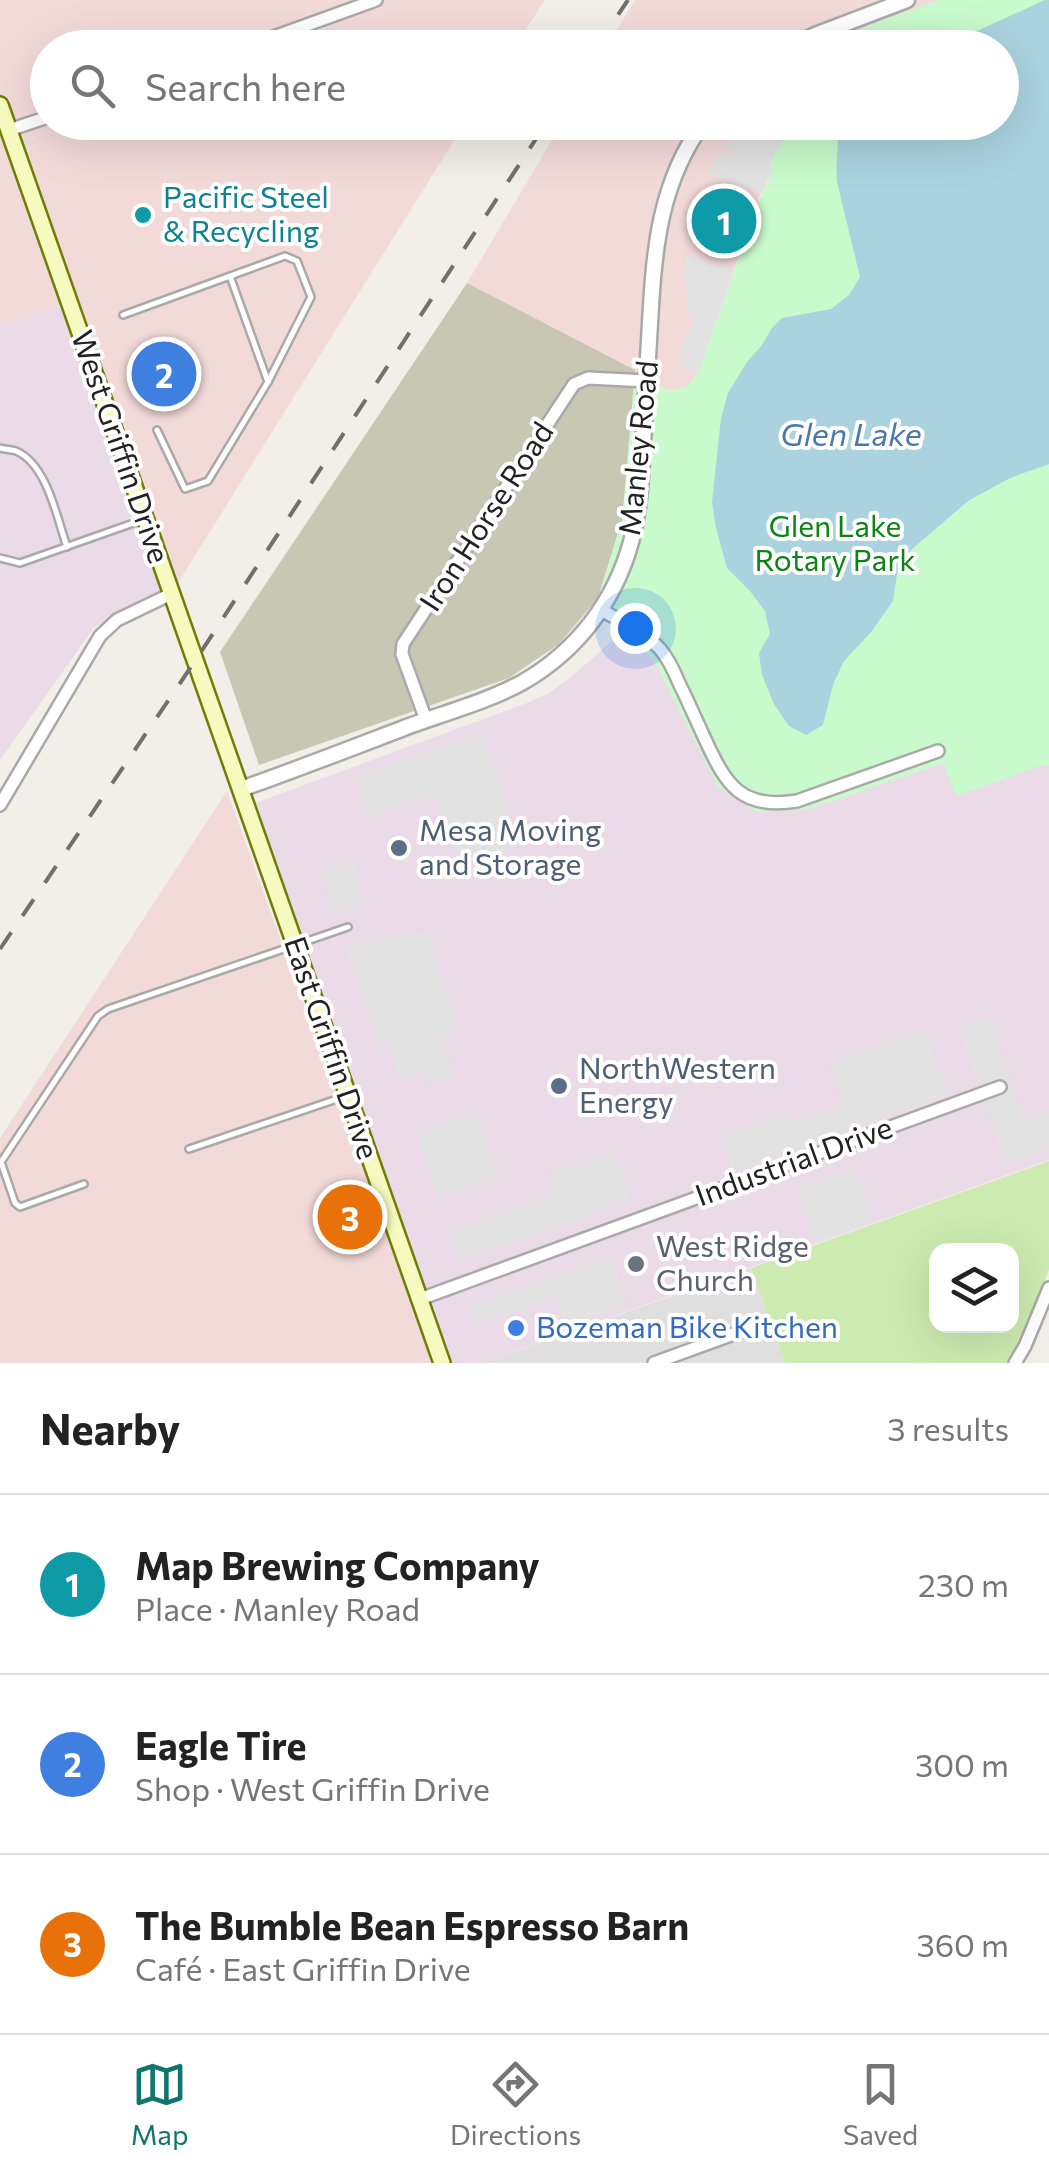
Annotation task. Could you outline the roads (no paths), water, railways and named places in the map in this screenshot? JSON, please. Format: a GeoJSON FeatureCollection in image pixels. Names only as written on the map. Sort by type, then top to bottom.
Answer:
{"type":"FeatureCollection","features":[{"type":"Feature","properties":{"kind":"main road","name":"West Griffin Drive"},"geometry":{"type":"LineString","coordinates":[[0,105],[240,789]]}},
{"type":"Feature","properties":{"kind":"main road","name":"East Griffin Drive"},"geometry":{"type":"LineString","coordinates":[[240,789],[442,1363]]}},
{"type":"Feature","properties":{"kind":"street"},"geometry":{"type":"LineString","coordinates":[[292,30],[376,0]]}},
{"type":"Feature","properties":{"kind":"street"},"geometry":{"type":"LineString","coordinates":[[828,30],[907,0]]}},
{"type":"Feature","properties":{"kind":"street"},"geometry":{"type":"LineString","coordinates":[[9,130],[30,123]]}},
{"type":"Feature","properties":{"kind":"street","name":"Manley Road"},"geometry":{"type":"LineString","coordinates":[[240,789],[522,682],[573,644],[602,610],[625,562],[636,522],[660,220],[670,183],[693,140]]}},
{"type":"Feature","properties":{"kind":"street","name":"Iron Horse Road"},"geometry":{"type":"LineString","coordinates":[[426,720],[402,654],[403,644],[574,384],[588,378],[647,381]]}},
{"type":"Feature","properties":{"kind":"street"},"geometry":{"type":"LineString","coordinates":[[0,805],[100,636],[117,620],[171,594]]}},
{"type":"Feature","properties":{"kind":"street"},"geometry":{"type":"LineString","coordinates":[[602,610],[660,648],[720,773],[746,796],[780,804],[797,801],[938,751]]}},
{"type":"Feature","properties":{"kind":"street","name":"Industrial Drive"},"geometry":{"type":"LineString","coordinates":[[420,1299],[1000,1087]]}},
{"type":"Feature","properties":{"kind":"street"},"geometry":{"type":"LineString","coordinates":[[1015,1363],[1049,1288]]}},
{"type":"Feature","properties":{"kind":"street"},"geometry":{"type":"LineString","coordinates":[[654,1363],[764,1323]]}},
{"type":"Feature","properties":{"kind":"lane"},"geometry":{"type":"LineString","coordinates":[[123,315],[285,256],[297,262],[310,297],[268,382],[208,481],[185,489],[157,430]]}},
{"type":"Feature","properties":{"kind":"lane"},"geometry":{"type":"LineString","coordinates":[[230,276],[268,382]]}},
{"type":"Feature","properties":{"kind":"lane"},"geometry":{"type":"LineString","coordinates":[[0,448],[15,450],[30,462],[47,486],[67,547]]}},
{"type":"Feature","properties":{"kind":"lane"},"geometry":{"type":"LineString","coordinates":[[0,558],[20,564],[145,519]]}},
{"type":"Feature","properties":{"kind":"lane"},"geometry":{"type":"LineString","coordinates":[[84,1184],[20,1207],[0,1162],[98,1016],[108,1009],[348,927]]}},
{"type":"Feature","properties":{"kind":"lane"},"geometry":{"type":"LineString","coordinates":[[190,1148],[348,1095]]}},
{"type":"Feature","properties":{"kind":"water","name":"Glen Lake"},"geometry":{"type":"Polygon","coordinates":[[[1049,0],[1049,464],[1010,478],[968,501],[911,550],[897,574],[893,601],[844,661],[823,725],[806,735],[789,726],[774,704],[762,675],[759,653],[770,634],[765,611],[727,568],[716,528],[712,502],[721,418],[728,393],[772,328],[782,318],[831,309],[849,295],[860,277],[837,182],[838,140],[1019,140],[1019,30],[979,30],[1049,0]]]}},
{"type":"Feature","properties":{"kind":"railway"},"geometry":{"type":"LineString","coordinates":[[608,30],[628,0]]}},
{"type":"Feature","properties":{"kind":"railway"},"geometry":{"type":"LineString","coordinates":[[0,949],[195,661],[535,140]]}},
{"type":"Feature","properties":{"kind":"place","name":"Pacific Steel & Recycling"},"geometry":{"type":"Point","coordinates":[143,215]}},
{"type":"Feature","properties":{"kind":"place","name":"Map Brewing Company"},"geometry":{"type":"Point","coordinates":[724,221]}},
{"type":"Feature","properties":{"kind":"place","name":"Eagle Tire"},"geometry":{"type":"Point","coordinates":[164,374]}},
{"type":"Feature","properties":{"kind":"place","name":"Mesa Moving and Storage"},"geometry":{"type":"Point","coordinates":[399,848]}},
{"type":"Feature","properties":{"kind":"place","name":"NorthWestern Energy"},"geometry":{"type":"Point","coordinates":[559,1086]}},
{"type":"Feature","properties":{"kind":"place","name":"The Bumble Bean Espresso Barn"},"geometry":{"type":"Point","coordinates":[350,1217]}},
{"type":"Feature","properties":{"kind":"place","name":"West Ridge Church"},"geometry":{"type":"Point","coordinates":[636,1264]}},
{"type":"Feature","properties":{"kind":"place","name":"Bozeman Bike Kitchen"},"geometry":{"type":"Point","coordinates":[516,1328]}},
{"type":"Feature","properties":{"kind":"park label","name":"Glen Lake Rotary Park"},"geometry":{"type":"Point","coordinates":[835,544]}}]}
